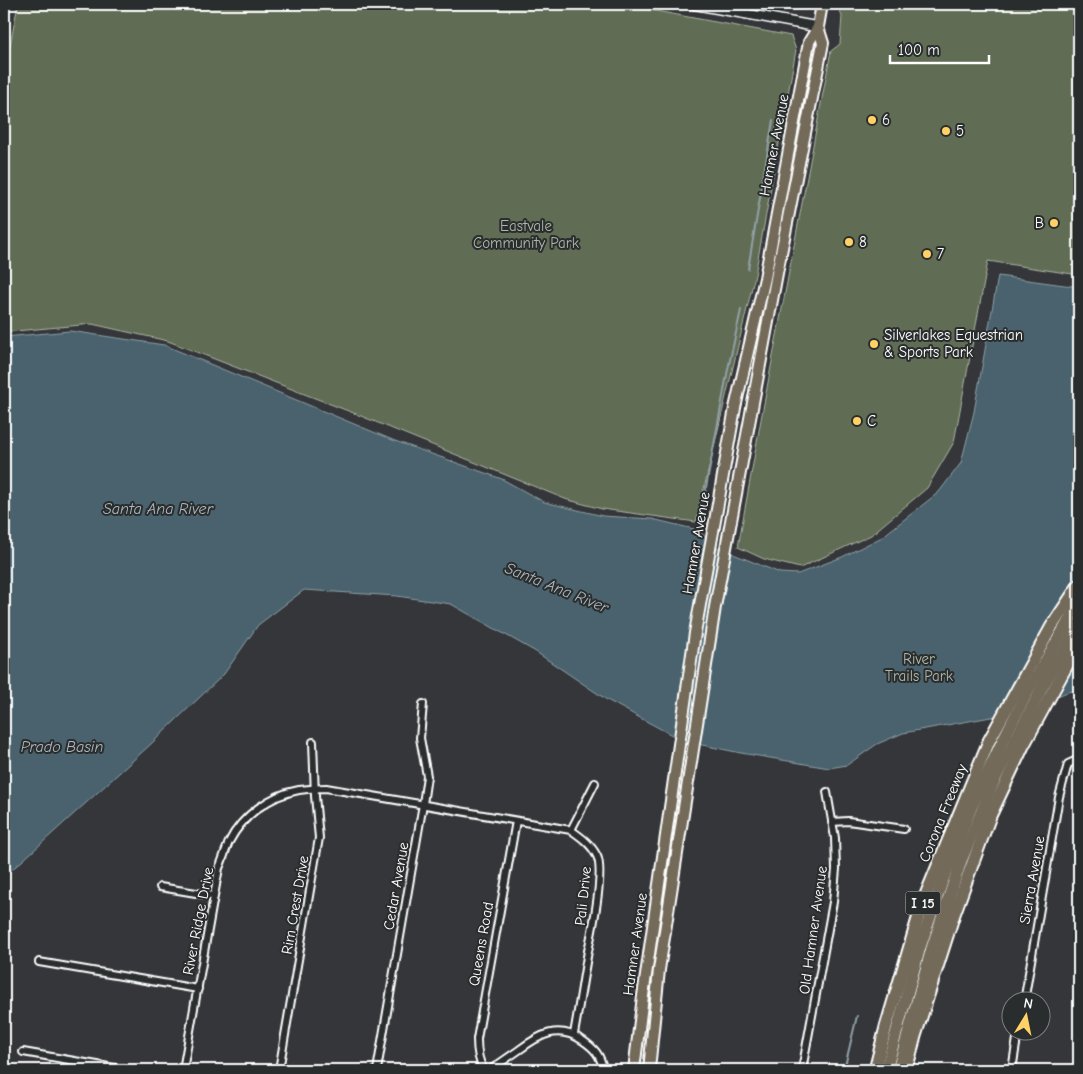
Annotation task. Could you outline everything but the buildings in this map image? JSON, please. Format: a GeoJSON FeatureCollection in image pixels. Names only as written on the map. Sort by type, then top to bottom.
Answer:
{"type":"FeatureCollection","features":[{"type":"Feature","properties":{"kind":"highway","name":"Corona Freeway"},"geometry":{"type":"LineString","coordinates":[[875,1070],[923,902],[989,741],[1052,626],[1079,586]]}},
{"type":"Feature","properties":{"kind":"highway"},"geometry":{"type":"LineString","coordinates":[[886,1070],[920,947],[942,882],[971,808],[1012,744],[1027,693],[1079,603]]}},
{"type":"Feature","properties":{"kind":"highway"},"geometry":{"type":"LineString","coordinates":[[898,1070],[932,948],[961,861],[995,779],[1012,744],[1079,624]]}},
{"type":"Feature","properties":{"kind":"highway","name":"I 15"},"geometry":{"type":"LineString","coordinates":[[906,1070],[954,914],[990,816],[1012,744],[1079,643]]}},
{"type":"Feature","properties":{"kind":"main road","name":"Hamner Avenue"},"geometry":{"type":"LineString","coordinates":[[634,1070],[694,633],[735,408],[765,278],[809,42],[818,27],[822,4]]}},
{"type":"Feature","properties":{"kind":"main road","name":"Hamner Avenue"},"geometry":{"type":"LineString","coordinates":[[649,1070],[659,970],[715,608],[822,43],[818,27]]}},
{"type":"Feature","properties":{"kind":"street"},"geometry":{"type":"LineString","coordinates":[[692,4],[818,27]]}},
{"type":"Feature","properties":{"kind":"street","name":"Cedar Avenue"},"geometry":{"type":"LineString","coordinates":[[377,1070],[427,776],[420,738],[423,704]]}},
{"type":"Feature","properties":{"kind":"street","name":"Rim Crest Drive"},"geometry":{"type":"LineString","coordinates":[[280,1070],[319,838],[314,742]]}},
{"type":"Feature","properties":{"kind":"street","name":"Sierra Avenue"},"geometry":{"type":"LineString","coordinates":[[1026,992],[1059,797],[1068,764],[1079,759]]}},
{"type":"Feature","properties":{"kind":"street"},"geometry":{"type":"LineString","coordinates":[[571,830],[595,783]]}},
{"type":"Feature","properties":{"kind":"street","name":"River Ridge Drive"},"geometry":{"type":"LineString","coordinates":[[183,1070],[220,868],[230,842],[246,818],[260,807],[278,797],[297,790],[315,788],[326,788],[423,804]]}},
{"type":"Feature","properties":{"kind":"street","name":"Old Hamner Avenue"},"geometry":{"type":"LineString","coordinates":[[802,1070],[833,902],[836,869],[836,838],[827,792]]}},
{"type":"Feature","properties":{"kind":"street","name":"Pali Drive"},"geometry":{"type":"LineString","coordinates":[[423,804],[571,830],[588,842],[598,858],[600,868],[596,907],[574,1034]]}},
{"type":"Feature","properties":{"kind":"street","name":"Queens Road"},"geometry":{"type":"LineString","coordinates":[[484,1070],[477,1051],[477,1039],[516,821]]}},
{"type":"Feature","properties":{"kind":"street"},"geometry":{"type":"LineString","coordinates":[[832,822],[848,821],[904,829]]}},
{"type":"Feature","properties":{"kind":"street"},"geometry":{"type":"LineString","coordinates":[[160,887],[214,896]]}},
{"type":"Feature","properties":{"kind":"street"},"geometry":{"type":"LineString","coordinates":[[39,962],[198,989]]}},
{"type":"Feature","properties":{"kind":"street"},"geometry":{"type":"LineString","coordinates":[[490,1070],[536,1037],[554,1032],[574,1034],[592,1046],[602,1062],[603,1070]]}},
{"type":"Feature","properties":{"kind":"street"},"geometry":{"type":"LineString","coordinates":[[1012,1070],[1016,1042]]}},
{"type":"Feature","properties":{"kind":"street"},"geometry":{"type":"LineString","coordinates":[[23,1052],[126,1070]]}},
{"type":"Feature","properties":{"kind":"green space","name":"Eastvale Community Park"},"geometry":{"type":"Polygon","coordinates":[[[18,4],[618,4],[791,36],[796,50],[755,275],[696,522],[602,509],[565,499],[356,414],[168,341],[92,324],[4,332],[4,77],[18,4]]]}},
{"type":"Feature","properties":{"kind":"green space","name":"Silverlakes Equestrian & Sports Park"},"geometry":{"type":"Polygon","coordinates":[[[840,4],[1079,4],[1079,275],[988,261],[954,442],[927,488],[871,535],[800,568],[764,559],[738,547],[831,51],[840,44],[842,16],[839,9],[840,4]]]}},
{"type":"Feature","properties":{"kind":"water","name":"Santa Ana River"},"geometry":{"type":"Polygon","coordinates":[[[998,276],[1079,287],[1079,690],[1067,692],[1024,711],[903,733],[877,744],[847,765],[829,768],[683,741],[607,700],[536,652],[451,604],[397,596],[304,590],[258,625],[224,674],[151,744],[4,876],[4,337],[70,331],[164,345],[395,441],[502,479],[544,502],[603,516],[652,519],[698,530],[716,547],[780,573],[798,574],[842,557],[882,537],[939,492],[961,463],[974,412],[998,276]]]}},
{"type":"Feature","properties":{"kind":"waterway"},"geometry":{"type":"LineString","coordinates":[[748,269],[773,120]]}},
{"type":"Feature","properties":{"kind":"waterway"},"geometry":{"type":"LineString","coordinates":[[698,531],[741,310]]}},
{"type":"Feature","properties":{"kind":"waterway"},"geometry":{"type":"LineString","coordinates":[[844,1070],[857,1016]]}},
{"type":"Feature","properties":{"kind":"place","name":"6"},"geometry":{"type":"Point","coordinates":[872,120]}},
{"type":"Feature","properties":{"kind":"place","name":"5"},"geometry":{"type":"Point","coordinates":[946,131]}},
{"type":"Feature","properties":{"kind":"place","name":"B"},"geometry":{"type":"Point","coordinates":[1054,223]}},
{"type":"Feature","properties":{"kind":"place","name":"8"},"geometry":{"type":"Point","coordinates":[849,242]}},
{"type":"Feature","properties":{"kind":"place","name":"7"},"geometry":{"type":"Point","coordinates":[927,254]}},
{"type":"Feature","properties":{"kind":"place","name":"Silverlakes Equestrian & Sports Park"},"geometry":{"type":"Point","coordinates":[874,344]}},
{"type":"Feature","properties":{"kind":"place","name":"C"},"geometry":{"type":"Point","coordinates":[857,421]}},
{"type":"Feature","properties":{"kind":"park label","name":"River Trails Park"},"geometry":{"type":"Point","coordinates":[919,668]}},
{"type":"Feature","properties":{"kind":"water label","name":"Prado Basin"},"geometry":{"type":"Point","coordinates":[62,746]}}]}
